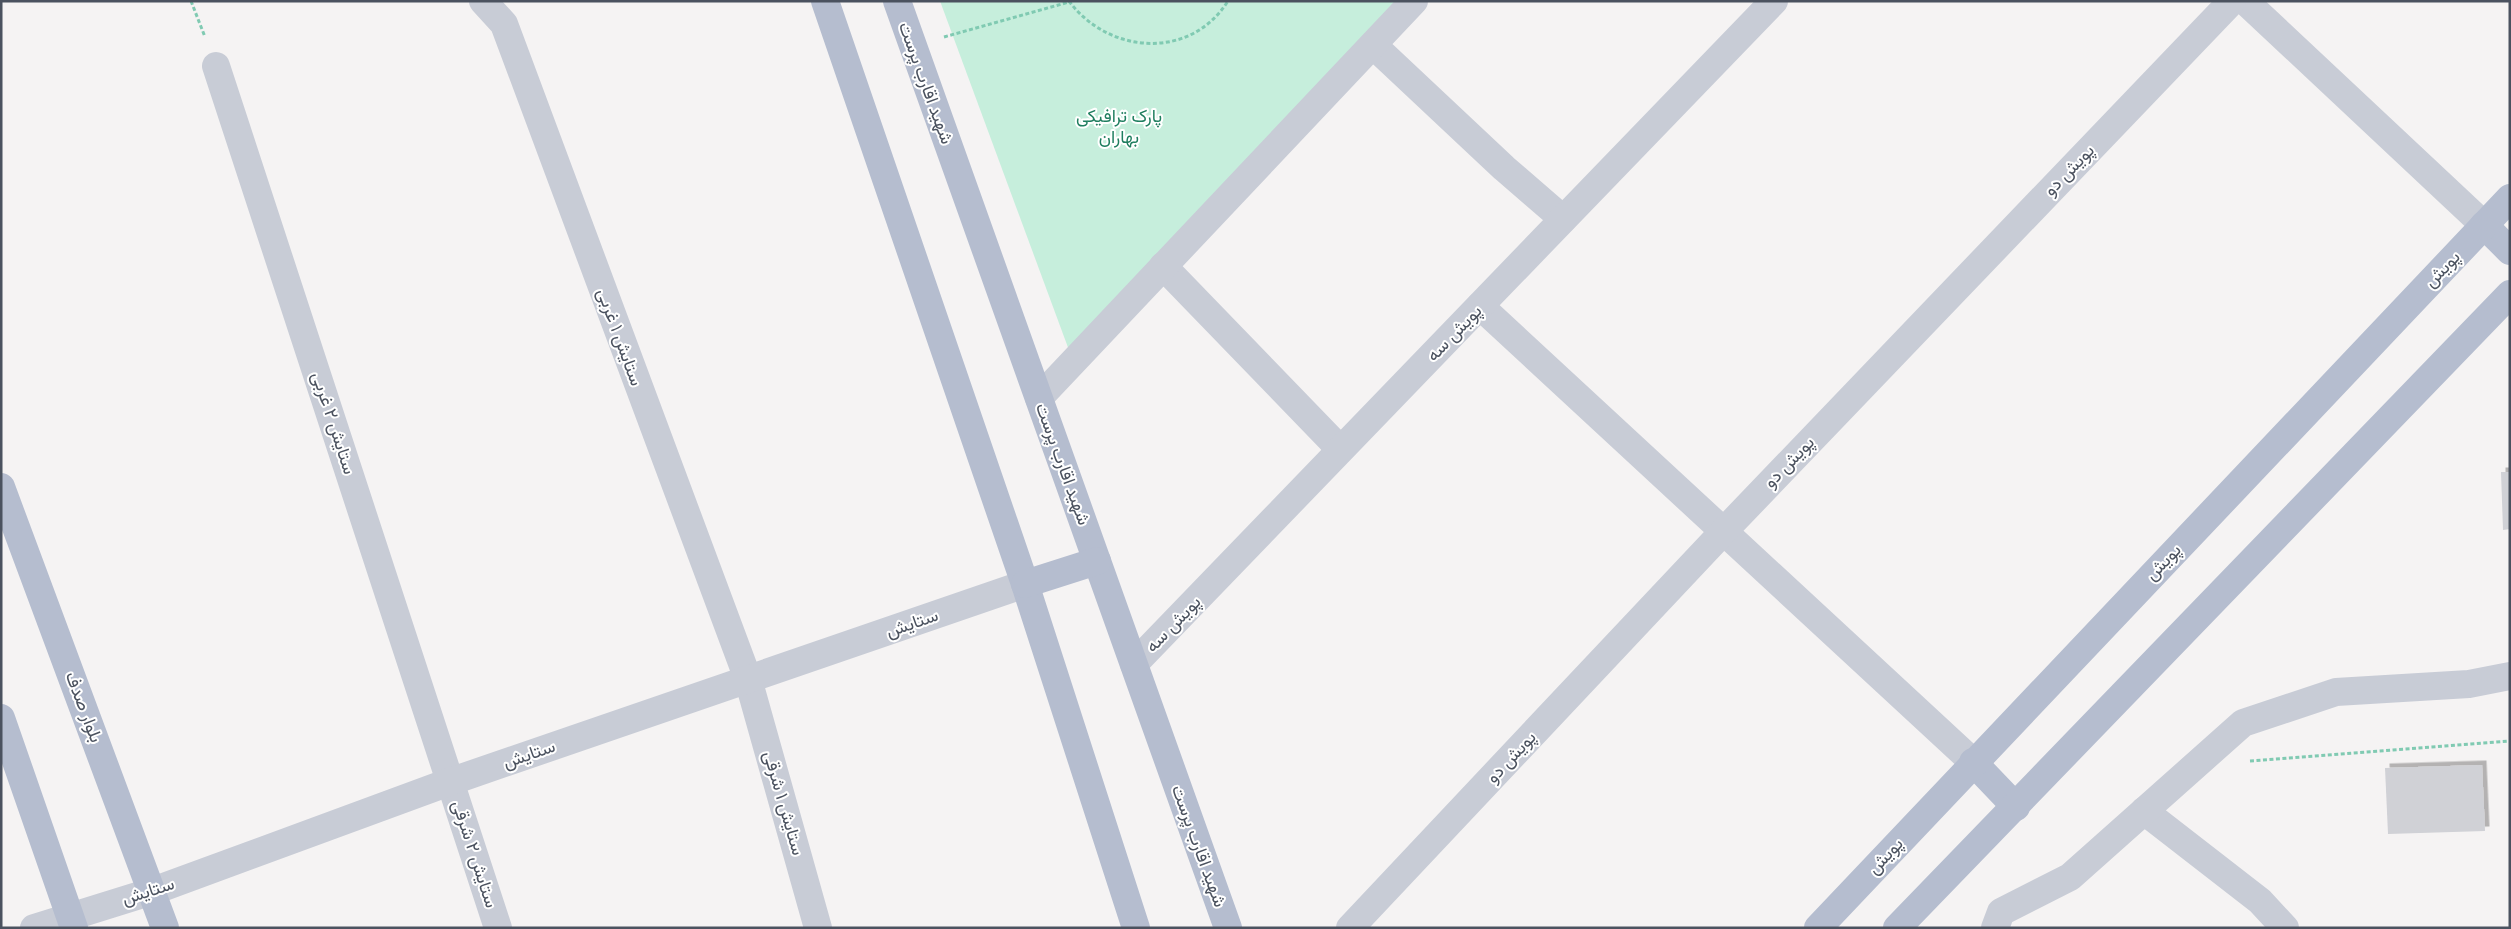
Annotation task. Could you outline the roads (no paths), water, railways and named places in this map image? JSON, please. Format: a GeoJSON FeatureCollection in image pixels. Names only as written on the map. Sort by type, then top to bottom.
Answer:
{"type":"FeatureCollection","features":[{"type":"Feature","properties":{"kind":"main road"},"geometry":{"type":"LineString","coordinates":[[825,1],[1025,584],[1136,928]]}},
{"type":"Feature","properties":{"kind":"main road","name":"شهید اقارب پرست"},"geometry":{"type":"LineString","coordinates":[[897,1],[1228,928]]}},
{"type":"Feature","properties":{"kind":"main road","name":"پویش"},"geometry":{"type":"LineString","coordinates":[[1818,928],[1973,762],[2510,198]]}},
{"type":"Feature","properties":{"kind":"main road"},"geometry":{"type":"LineString","coordinates":[[2484,225],[2510,251]]}},
{"type":"Feature","properties":{"kind":"main road"},"geometry":{"type":"LineString","coordinates":[[1897,928],[2510,294]]}},
{"type":"Feature","properties":{"kind":"main road","name":"بلوار صدف"},"geometry":{"type":"LineString","coordinates":[[1,487],[153,891],[165,928]]}},
{"type":"Feature","properties":{"kind":"main road"},"geometry":{"type":"LineString","coordinates":[[1025,584],[1097,560]]}},
{"type":"Feature","properties":{"kind":"main road"},"geometry":{"type":"LineString","coordinates":[[1,718],[72,922]]}},
{"type":"Feature","properties":{"kind":"main road"},"geometry":{"type":"LineString","coordinates":[[1973,762],[2016,807]]}},
{"type":"Feature","properties":{"kind":"street","name":"ستایش ۱ غربی"},"geometry":{"type":"LineString","coordinates":[[483,1],[504,24],[748,679]]}},
{"type":"Feature","properties":{"kind":"street"},"geometry":{"type":"LineString","coordinates":[[1039,398],[1414,1]]}},
{"type":"Feature","properties":{"kind":"street","name":"پویش سه"},"geometry":{"type":"LineString","coordinates":[[1134,664],[1774,1]]}},
{"type":"Feature","properties":{"kind":"street","name":"پویش دو"},"geometry":{"type":"LineString","coordinates":[[1350,928],[1723,532],[2232,1]]}},
{"type":"Feature","properties":{"kind":"street"},"geometry":{"type":"LineString","coordinates":[[2245,1],[2484,225]]}},
{"type":"Feature","properties":{"kind":"street"},"geometry":{"type":"LineString","coordinates":[[1373,45],[1504,168],[1563,219]]}},
{"type":"Feature","properties":{"kind":"street","name":"ستایش ۲ غربی"},"geometry":{"type":"LineString","coordinates":[[216,66],[452,781]]}},
{"type":"Feature","properties":{"kind":"street"},"geometry":{"type":"LineString","coordinates":[[1163,266],[1340,449]]}},
{"type":"Feature","properties":{"kind":"street"},"geometry":{"type":"LineString","coordinates":[[1480,306],[1973,762]]}},
{"type":"Feature","properties":{"kind":"street","name":"ستایش"},"geometry":{"type":"LineString","coordinates":[[34,928],[72,922],[452,781],[1025,584]]}},
{"type":"Feature","properties":{"kind":"street"},"geometry":{"type":"LineString","coordinates":[[1995,928],[2000,912],[2070,877],[2243,723],[2336,692],[2469,684],[2510,676]]}},
{"type":"Feature","properties":{"kind":"street","name":"ستایش ۱ شرقی"},"geometry":{"type":"LineString","coordinates":[[748,679],[818,928]]}},
{"type":"Feature","properties":{"kind":"street","name":"ستایش ۲ شرقی"},"geometry":{"type":"LineString","coordinates":[[452,781],[498,928]]}},
{"type":"Feature","properties":{"kind":"street"},"geometry":{"type":"LineString","coordinates":[[2144,811],[2260,901],[2285,928]]}},
{"type":"Feature","properties":{"kind":"park label","name":"پارک ترافیکی بهاران"},"geometry":{"type":"Point","coordinates":[1119,126]}}]}
